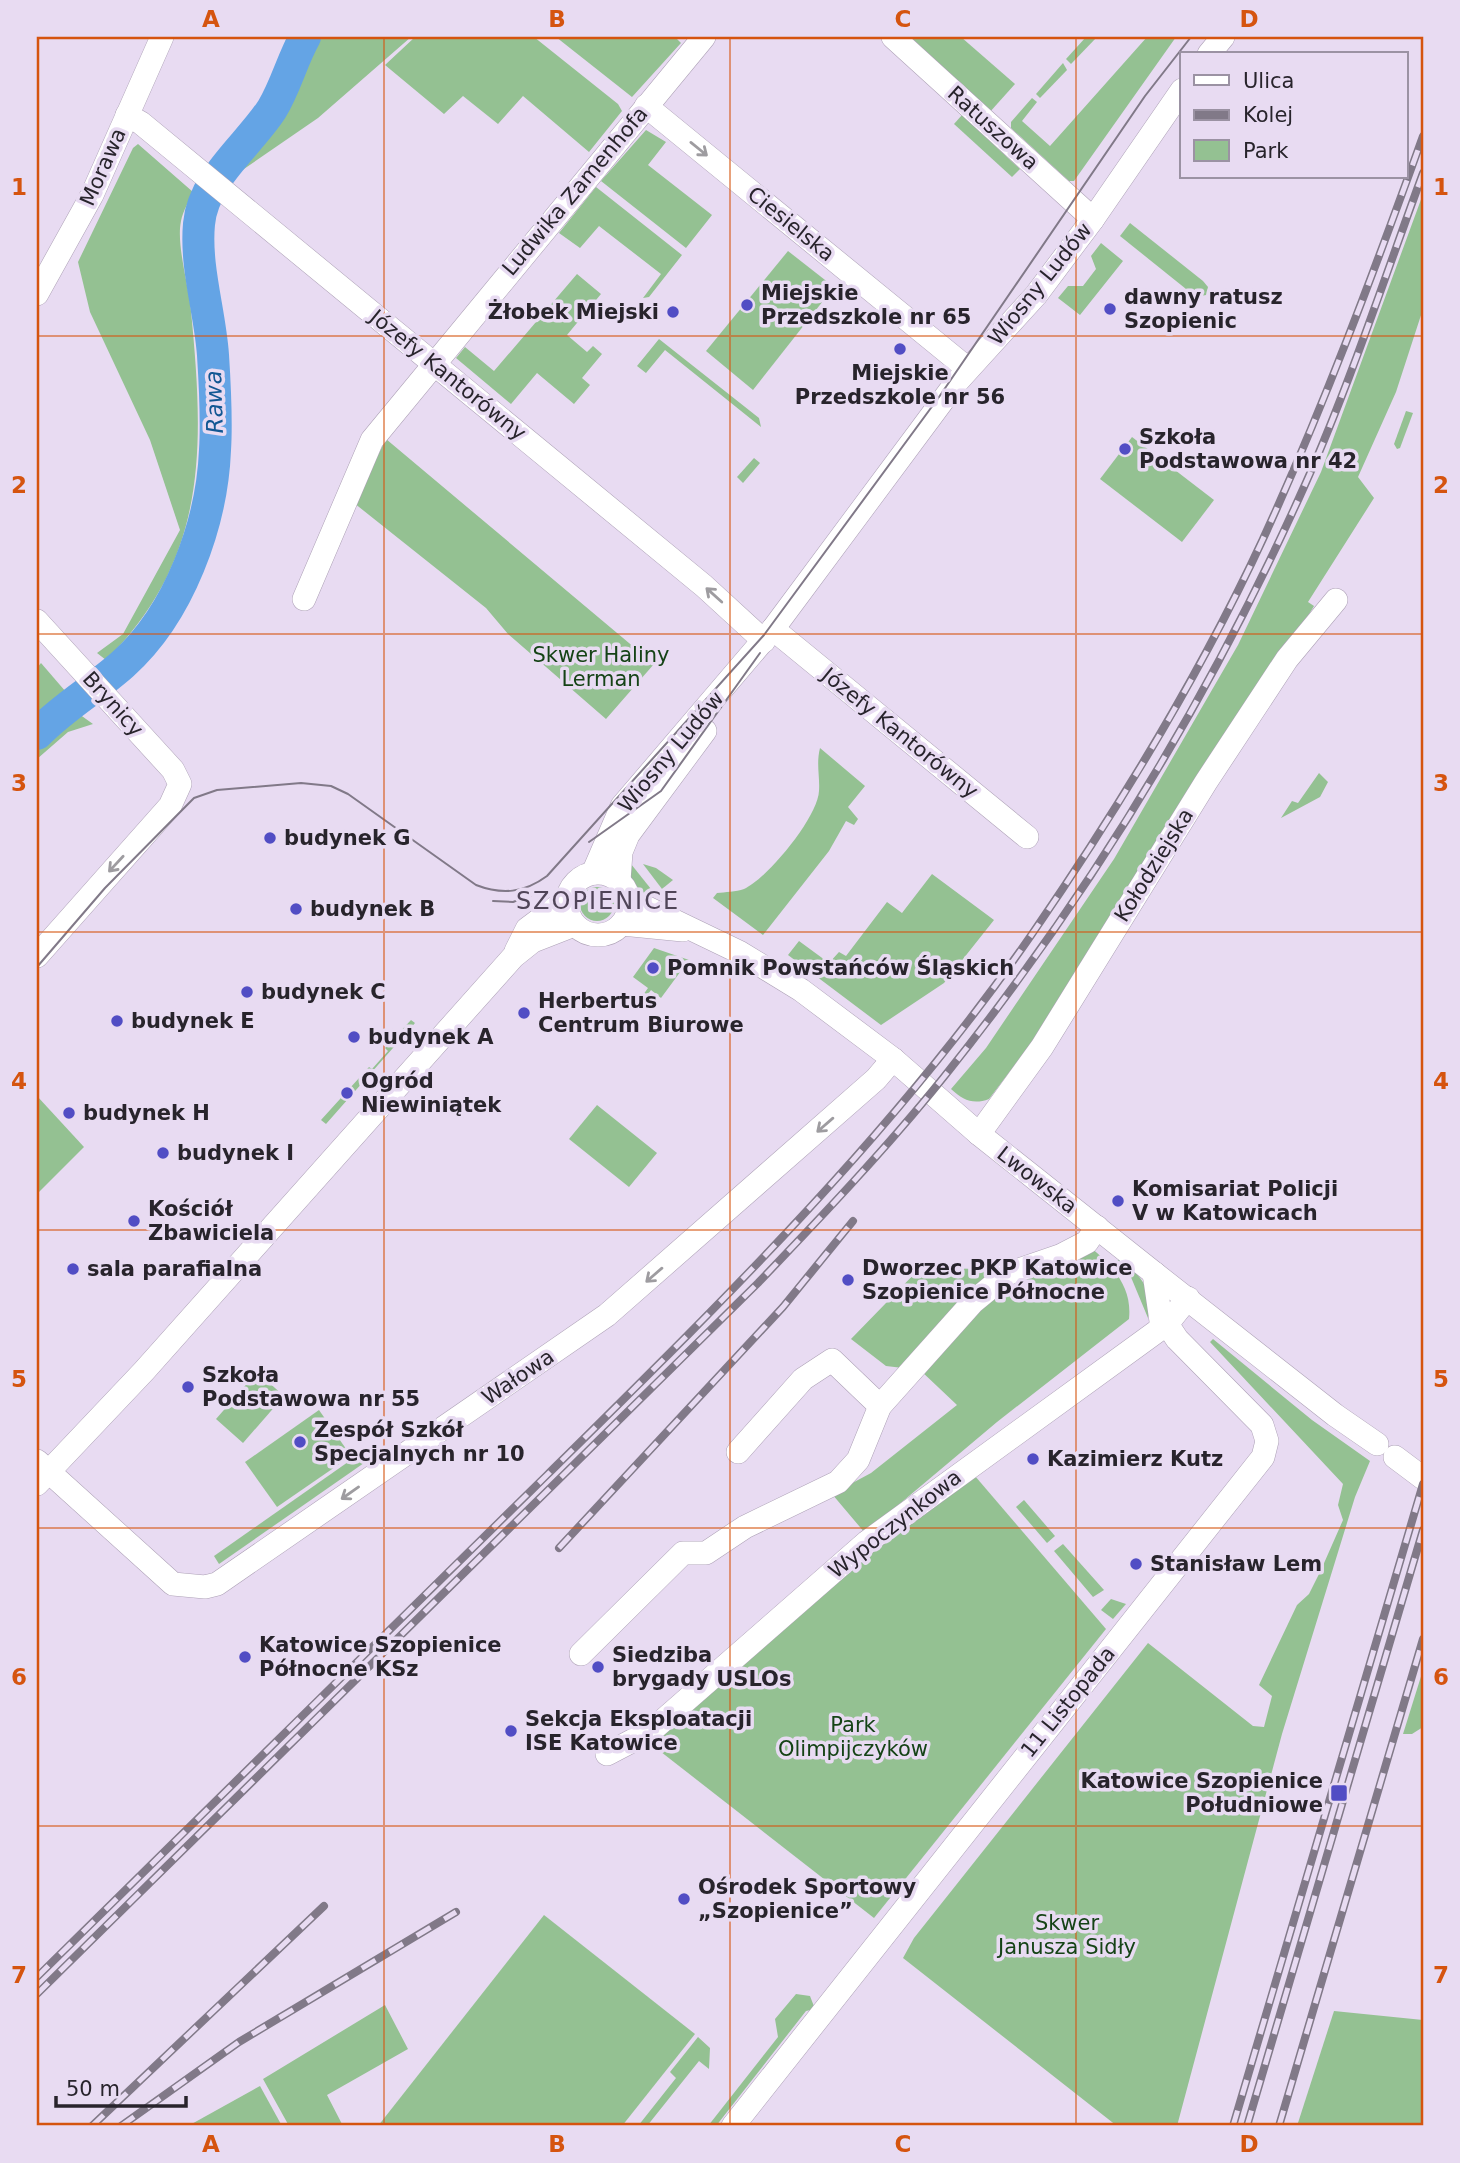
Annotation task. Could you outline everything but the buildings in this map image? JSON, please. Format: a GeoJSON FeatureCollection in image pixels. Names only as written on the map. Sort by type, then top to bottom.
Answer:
{"type":"FeatureCollection","features":[{"type":"Feature","properties":{"kind":"street","name":"Morawa"},"geometry":{"type":"LineString","coordinates":[[37,294],[76,227],[162,37]]}},
{"type":"Feature","properties":{"kind":"street","name":"Ludwika Zamenhofa"},"geometry":{"type":"LineString","coordinates":[[304,600],[372,440],[704,37]]}},
{"type":"Feature","properties":{"kind":"street","name":"Ratuszowa"},"geometry":{"type":"LineString","coordinates":[[893,37],[1093,219]]}},
{"type":"Feature","properties":{"kind":"street"},"geometry":{"type":"LineString","coordinates":[[1211,52],[1223,37]]}},
{"type":"Feature","properties":{"kind":"street","name":"Wiosny Ludów"},"geometry":{"type":"LineString","coordinates":[[624,890],[621,852],[628,835],[688,755],[769,635],[942,400],[1024,309],[1093,219],[1180,93]]}},
{"type":"Feature","properties":{"kind":"street","name":"Ciesielska"},"geometry":{"type":"LineString","coordinates":[[646,106],[968,369]]}},
{"type":"Feature","properties":{"kind":"street","name":"Józefy Kantorówny"},"geometry":{"type":"LineString","coordinates":[[127,115],[141,122],[704,586],[1027,837]]}},
{"type":"Feature","properties":{"kind":"street","name":"Kołodziejska"},"geometry":{"type":"LineString","coordinates":[[979,1135],[1042,1048],[1199,794],[1287,659],[1336,600]]}},
{"type":"Feature","properties":{"kind":"street","name":"Brynicy"},"geometry":{"type":"LineString","coordinates":[[37,956],[170,806],[179,791],[179,777],[86,674],[41,633]]}},
{"type":"Feature","properties":{"kind":"street","name":"Wiosny Ludów"},"geometry":{"type":"LineString","coordinates":[[593,873],[622,806],[769,635]]}},
{"type":"Feature","properties":{"kind":"street"},"geometry":{"type":"LineString","coordinates":[[513,957],[527,929],[566,900],[573,885],[593,873],[607,874],[624,890],[626,917],[622,924],[609,934],[595,936],[574,925],[567,913],[566,900]]}},
{"type":"Feature","properties":{"kind":"street","name":"Lwowska"},"geometry":{"type":"LineString","coordinates":[[624,890],[689,929],[779,974],[893,1059],[979,1135],[1335,1415],[1423,1478]]}},
{"type":"Feature","properties":{"kind":"street","name":"Lwowska"},"geometry":{"type":"LineString","coordinates":[[622,924],[674,931],[689,929]]}},
{"type":"Feature","properties":{"kind":"street"},"geometry":{"type":"LineString","coordinates":[[41,1473],[188,1323],[513,957],[541,937],[574,925]]}},
{"type":"Feature","properties":{"kind":"street","name":"Wałowa"},"geometry":{"type":"LineString","coordinates":[[41,1473],[164,1577],[180,1587],[217,1584],[586,1331],[876,1079],[893,1059]]}},
{"type":"Feature","properties":{"kind":"street"},"geometry":{"type":"LineString","coordinates":[[581,1654],[683,1553],[706,1553],[745,1527],[838,1482],[858,1460],[880,1406],[973,1302],[1007,1274],[1062,1255],[1087,1242],[1097,1227]]}},
{"type":"Feature","properties":{"kind":"street"},"geometry":{"type":"LineString","coordinates":[[1154,1273],[1168,1325]]}},
{"type":"Feature","properties":{"kind":"street","name":"Wypoczynkowa"},"geometry":{"type":"LineString","coordinates":[[1168,1325],[1189,1300]]}},
{"type":"Feature","properties":{"kind":"street","name":"Wypoczynkowa"},"geometry":{"type":"LineString","coordinates":[[607,1755],[650,1731],[867,1542],[1168,1325],[1189,1300]]}},
{"type":"Feature","properties":{"kind":"street","name":"11 Listopada"},"geometry":{"type":"LineString","coordinates":[[733,2126],[1262,1457],[1267,1441],[1262,1425],[1168,1325]]}},
{"type":"Feature","properties":{"kind":"street"},"geometry":{"type":"LineString","coordinates":[[738,1452],[803,1379],[832,1360],[880,1406]]}},
{"type":"Feature","properties":{"kind":"green space"},"geometry":{"type":"Polygon","coordinates":[[[287,37],[411,37],[318,118],[241,171],[218,152],[266,95],[287,37]]]}},
{"type":"Feature","properties":{"kind":"green space"},"geometry":{"type":"Polygon","coordinates":[[[415,37],[534,37],[618,104],[622,111],[589,152],[523,96],[498,124],[463,96],[444,114],[385,65],[415,37]]]}},
{"type":"Feature","properties":{"kind":"green space"},"geometry":{"type":"Polygon","coordinates":[[[556,37],[679,37],[677,39],[681,43],[632,97],[556,37]]]}},
{"type":"Feature","properties":{"kind":"green space"},"geometry":{"type":"Polygon","coordinates":[[[906,37],[961,37],[1015,84],[989,113],[906,37]]]}},
{"type":"Feature","properties":{"kind":"green space"},"geometry":{"type":"Polygon","coordinates":[[[1086,37],[1097,37],[1071,64],[1066,59],[1086,37]]]}},
{"type":"Feature","properties":{"kind":"green space"},"geometry":{"type":"Polygon","coordinates":[[[1147,37],[1176,37],[1074,181],[1069,181],[1011,128],[1011,122],[1032,98],[1037,102],[1022,121],[1050,146],[1147,37]]]}},
{"type":"Feature","properties":{"kind":"green space"},"geometry":{"type":"Polygon","coordinates":[[[1063,63],[1067,70],[1040,98],[1036,94],[1063,63]]]}},
{"type":"Feature","properties":{"kind":"green space"},"geometry":{"type":"Polygon","coordinates":[[[962,115],[1020,169],[1012,177],[954,124],[962,115]]]}},
{"type":"Feature","properties":{"kind":"green space"},"geometry":{"type":"Polygon","coordinates":[[[646,130],[666,142],[648,165],[712,215],[686,248],[601,181],[646,130]]]}},
{"type":"Feature","properties":{"kind":"green space"},"geometry":{"type":"Polygon","coordinates":[[[138,144],[193,192],[183,214],[180,231],[195,361],[197,454],[192,498],[182,540],[165,581],[140,621],[106,660],[97,653],[123,634],[180,530],[150,440],[90,312],[78,262],[133,148],[138,144]]]}},
{"type":"Feature","properties":{"kind":"green space"},"geometry":{"type":"Polygon","coordinates":[[[596,187],[682,255],[649,297],[643,298],[661,274],[599,226],[580,248],[559,233],[596,187]]]}},
{"type":"Feature","properties":{"kind":"green space"},"geometry":{"type":"Polygon","coordinates":[[[1423,194],[1423,309],[1396,392],[1358,477],[1374,498],[1308,602],[1314,606],[1300,629],[1042,1029],[989,1099],[978,1102],[964,1099],[951,1089],[986,1048],[1114,859],[1238,645],[1321,472],[1423,194]]]}},
{"type":"Feature","properties":{"kind":"green space"},"geometry":{"type":"Polygon","coordinates":[[[1130,223],[1203,281],[1208,287],[1206,295],[1196,297],[1120,236],[1130,223]]]}},
{"type":"Feature","properties":{"kind":"green space"},"geometry":{"type":"Polygon","coordinates":[[[1101,243],[1123,261],[1080,315],[1058,298],[1068,286],[1083,286],[1096,269],[1091,256],[1101,243]]]}},
{"type":"Feature","properties":{"kind":"green space"},"geometry":{"type":"Polygon","coordinates":[[[788,251],[834,287],[753,390],[706,351],[788,251]]]}},
{"type":"Feature","properties":{"kind":"green space"},"geometry":{"type":"Polygon","coordinates":[[[577,274],[601,294],[567,335],[587,352],[593,346],[602,354],[582,378],[590,385],[574,404],[537,373],[511,404],[456,358],[465,347],[494,371],[577,274]]]}},
{"type":"Feature","properties":{"kind":"green space"},"geometry":{"type":"Polygon","coordinates":[[[659,339],[759,418],[761,427],[665,350],[646,373],[637,366],[659,339]]]}},
{"type":"Feature","properties":{"kind":"green space"},"geometry":{"type":"Polygon","coordinates":[[[1406,411],[1413,413],[1400,448],[1397,449],[1394,444],[1406,411]]]}},
{"type":"Feature","properties":{"kind":"green space"},"geometry":{"type":"Polygon","coordinates":[[[1132,437],[1214,500],[1182,542],[1100,479],[1132,437]]]}},
{"type":"Feature","properties":{"kind":"green space","name":"Skwer Haliny Lerman"},"geometry":{"type":"Polygon","coordinates":[[[386,439],[654,664],[606,719],[508,634],[486,608],[354,503],[386,439]]]}},
{"type":"Feature","properties":{"kind":"green space"},"geometry":{"type":"Polygon","coordinates":[[[754,458],[760,463],[743,483],[737,477],[754,458]]]}},
{"type":"Feature","properties":{"kind":"green space"},"geometry":{"type":"Polygon","coordinates":[[[41,663],[66,692],[37,714],[37,668],[41,663]]]}},
{"type":"Feature","properties":{"kind":"green space"},"geometry":{"type":"Polygon","coordinates":[[[79,714],[93,724],[68,732],[37,759],[37,747],[79,714]]]}},
{"type":"Feature","properties":{"kind":"green space"},"geometry":{"type":"Polygon","coordinates":[[[820,748],[865,786],[848,807],[858,819],[854,825],[846,821],[829,851],[763,935],[713,898],[717,893],[741,890],[754,883],[778,860],[801,831],[819,791],[820,748]]]}},
{"type":"Feature","properties":{"kind":"green space"},"geometry":{"type":"Polygon","coordinates":[[[1319,773],[1328,782],[1320,797],[1281,818],[1292,801],[1298,803],[1319,773]]]}},
{"type":"Feature","properties":{"kind":"green space"},"geometry":{"type":"Polygon","coordinates":[[[627,859],[651,889],[649,895],[632,881],[627,859]]]}},
{"type":"Feature","properties":{"kind":"green space"},"geometry":{"type":"Polygon","coordinates":[[[643,864],[656,868],[673,880],[662,889],[643,864]]]}},
{"type":"Feature","properties":{"kind":"green space"},"geometry":{"type":"Polygon","coordinates":[[[932,874],[994,920],[944,983],[881,1025],[788,955],[799,941],[829,963],[839,952],[846,956],[887,902],[902,913],[932,874]]]}},
{"type":"Feature","properties":{"kind":"green space"},"geometry":{"type":"Polygon","coordinates":[[[597,887],[609,892],[614,904],[609,916],[597,921],[585,916],[580,904],[585,892],[597,887]]]}},
{"type":"Feature","properties":{"kind":"green space"},"geometry":{"type":"Polygon","coordinates":[[[654,948],[689,960],[661,998],[651,990],[641,1004],[638,1002],[648,988],[633,977],[654,948]]]}},
{"type":"Feature","properties":{"kind":"green space"},"geometry":{"type":"Polygon","coordinates":[[[411,1020],[415,1023],[326,1124],[321,1120],[369,1067],[372,1069],[388,1051],[385,1048],[411,1020]]]}},
{"type":"Feature","properties":{"kind":"green space"},"geometry":{"type":"Polygon","coordinates":[[[37,1096],[84,1147],[37,1194],[37,1096]]]}},
{"type":"Feature","properties":{"kind":"green space"},"geometry":{"type":"Polygon","coordinates":[[[597,1105],[657,1153],[629,1187],[569,1139],[597,1105]]]}},
{"type":"Feature","properties":{"kind":"green space"},"geometry":{"type":"Polygon","coordinates":[[[1080,1238],[1108,1263],[1122,1282],[1127,1293],[1129,1319],[997,1422],[865,1533],[832,1494],[871,1473],[957,1405],[920,1370],[886,1366],[851,1339],[921,1267],[1001,1270],[1010,1293],[1080,1238]]]}},
{"type":"Feature","properties":{"kind":"green space"},"geometry":{"type":"Polygon","coordinates":[[[1120,1258],[1144,1284],[1149,1300],[1148,1318],[1128,1270],[1117,1261],[1120,1258]]]}},
{"type":"Feature","properties":{"kind":"green space","name":"Skwer Janusza Sidły"},"geometry":{"type":"Polygon","coordinates":[[[1213,1339],[1312,1420],[1370,1461],[1355,1497],[1282,1734],[1177,2126],[1117,2126],[903,1958],[914,1938],[1148,1643],[1253,1726],[1264,1727],[1272,1696],[1259,1685],[1297,1605],[1309,1594],[1343,1520],[1338,1505],[1343,1484],[1210,1342],[1213,1339]]]}},
{"type":"Feature","properties":{"kind":"green space"},"geometry":{"type":"Polygon","coordinates":[[[257,1372],[284,1396],[243,1443],[216,1419],[257,1372]]]}},
{"type":"Feature","properties":{"kind":"green space"},"geometry":{"type":"Polygon","coordinates":[[[319,1410],[351,1456],[277,1507],[245,1462],[319,1410]]]}},
{"type":"Feature","properties":{"kind":"green space"},"geometry":{"type":"Polygon","coordinates":[[[368,1448],[374,1456],[219,1564],[214,1556],[368,1448]]]}},
{"type":"Feature","properties":{"kind":"green space","name":"Park Olimpijczyków"},"geometry":{"type":"Polygon","coordinates":[[[975,1476],[1106,1629],[874,1918],[647,1741],[856,1564],[975,1476]]]}},
{"type":"Feature","properties":{"kind":"green space"},"geometry":{"type":"Polygon","coordinates":[[[1024,1500],[1055,1536],[1047,1543],[1016,1507],[1024,1500]]]}},
{"type":"Feature","properties":{"kind":"green space"},"geometry":{"type":"Polygon","coordinates":[[[1063,1544],[1104,1590],[1093,1597],[1054,1551],[1063,1544]]]}},
{"type":"Feature","properties":{"kind":"green space"},"geometry":{"type":"Polygon","coordinates":[[[1111,1599],[1126,1604],[1113,1619],[1101,1610],[1111,1599]]]}},
{"type":"Feature","properties":{"kind":"green space"},"geometry":{"type":"Polygon","coordinates":[[[1423,1670],[1423,1727],[1412,1734],[1403,1734],[1423,1670]]]}},
{"type":"Feature","properties":{"kind":"green space"},"geometry":{"type":"Polygon","coordinates":[[[544,1915],[695,2034],[622,2126],[378,2126],[544,1915]]]}},
{"type":"Feature","properties":{"kind":"green space"},"geometry":{"type":"Polygon","coordinates":[[[796,1994],[810,1996],[815,2009],[806,2011],[716,2126],[708,2126],[778,2037],[775,2019],[796,1994]]]}},
{"type":"Feature","properties":{"kind":"green space"},"geometry":{"type":"Polygon","coordinates":[[[385,2005],[408,2049],[327,2095],[343,2126],[289,2126],[263,2079],[385,2005]]]}},
{"type":"Feature","properties":{"kind":"green space"},"geometry":{"type":"Polygon","coordinates":[[[1334,2011],[1423,2020],[1423,2126],[1297,2126],[1334,2011]]]}},
{"type":"Feature","properties":{"kind":"green space"},"geometry":{"type":"Polygon","coordinates":[[[698,2037],[710,2048],[709,2069],[699,2061],[647,2126],[638,2126],[676,2078],[670,2072],[698,2037]]]}},
{"type":"Feature","properties":{"kind":"green space"},"geometry":{"type":"Polygon","coordinates":[[[260,2086],[282,2126],[188,2126],[260,2086]]]}},
{"type":"Feature","properties":{"kind":"waterway","name":"Rawa"},"geometry":{"type":"LineString","coordinates":[[37,734],[57,715],[123,664],[143,643],[161,620],[189,566],[207,508],[216,438],[213,355],[199,257],[202,207],[218,177],[272,109],[305,37]]}},
{"type":"Feature","properties":{"kind":"tram line"},"geometry":{"type":"LineString","coordinates":[[37,967],[105,888],[194,798],[217,790],[301,783],[331,786],[348,794],[476,885],[513,891],[530,886],[547,876],[764,635],[939,397],[1145,96],[1191,37]]}},
{"type":"Feature","properties":{"kind":"tram line"},"geometry":{"type":"LineString","coordinates":[[589,842],[661,791],[760,653]]}},
{"type":"Feature","properties":{"kind":"tram line"},"geometry":{"type":"LineString","coordinates":[[493,901],[513,902],[540,892]]}},
{"type":"Feature","properties":{"kind":"railway"},"geometry":{"type":"LineString","coordinates":[[1408,177],[1423,136]]}},
{"type":"Feature","properties":{"kind":"railway"},"geometry":{"type":"LineString","coordinates":[[37,1994],[758,1283],[899,1131],[995,1011],[1093,872],[1139,800],[1224,651],[1263,575],[1299,498],[1349,378],[1423,173]]}},
{"type":"Feature","properties":{"kind":"railway"},"geometry":{"type":"LineString","coordinates":[[37,1977],[740,1282],[863,1148],[979,1008],[1095,839],[1156,741],[1212,641],[1285,490],[1367,289],[1408,178]]}},
{"type":"Feature","properties":{"kind":"railway"},"geometry":{"type":"LineString","coordinates":[[559,1548],[783,1307],[853,1221]]}},
{"type":"Feature","properties":{"kind":"railway"},"geometry":{"type":"LineString","coordinates":[[1233,2126],[1423,1484]]}},
{"type":"Feature","properties":{"kind":"railway"},"geometry":{"type":"LineString","coordinates":[[1247,2126],[1423,1530]]}},
{"type":"Feature","properties":{"kind":"railway"},"geometry":{"type":"LineString","coordinates":[[1279,2126],[1423,1639]]}},
{"type":"Feature","properties":{"kind":"railway"},"geometry":{"type":"LineString","coordinates":[[92,2126],[324,1906]]}},
{"type":"Feature","properties":{"kind":"railway"},"geometry":{"type":"LineString","coordinates":[[121,2126],[239,2042],[456,1912]]}},
{"type":"Feature","properties":{"kind":"place","name":"Miejskie Przedszkole nr 65"},"geometry":{"type":"Point","coordinates":[747,305]}},
{"type":"Feature","properties":{"kind":"place","name":"dawny ratusz Szopienic"},"geometry":{"type":"Point","coordinates":[1110,309]}},
{"type":"Feature","properties":{"kind":"place","name":"Żłobek Miejski"},"geometry":{"type":"Point","coordinates":[673,312]}},
{"type":"Feature","properties":{"kind":"place","name":"Miejskie Przedszkole nr 56"},"geometry":{"type":"Point","coordinates":[900,349]}},
{"type":"Feature","properties":{"kind":"place","name":"Szkoła Podstawowa nr 42"},"geometry":{"type":"Point","coordinates":[1125,449]}},
{"type":"Feature","properties":{"kind":"place","name":"budynek G"},"geometry":{"type":"Point","coordinates":[270,838]}},
{"type":"Feature","properties":{"kind":"place","name":"budynek B"},"geometry":{"type":"Point","coordinates":[296,909]}},
{"type":"Feature","properties":{"kind":"place","name":"Pomnik Powstańców Śląskich"},"geometry":{"type":"Point","coordinates":[653,968]}},
{"type":"Feature","properties":{"kind":"place","name":"budynek C"},"geometry":{"type":"Point","coordinates":[247,992]}},
{"type":"Feature","properties":{"kind":"place","name":"Herbertus Centrum Biurowe"},"geometry":{"type":"Point","coordinates":[524,1013]}},
{"type":"Feature","properties":{"kind":"place","name":"budynek E"},"geometry":{"type":"Point","coordinates":[117,1021]}},
{"type":"Feature","properties":{"kind":"place","name":"budynek A"},"geometry":{"type":"Point","coordinates":[354,1037]}},
{"type":"Feature","properties":{"kind":"place","name":"Ogród Niewiniątek"},"geometry":{"type":"Point","coordinates":[347,1093]}},
{"type":"Feature","properties":{"kind":"place","name":"budynek H"},"geometry":{"type":"Point","coordinates":[69,1113]}},
{"type":"Feature","properties":{"kind":"place","name":"budynek I"},"geometry":{"type":"Point","coordinates":[163,1153]}},
{"type":"Feature","properties":{"kind":"place","name":"Komisariat Policji V w Katowicach"},"geometry":{"type":"Point","coordinates":[1118,1201]}},
{"type":"Feature","properties":{"kind":"place","name":"Kościół Zbawiciela"},"geometry":{"type":"Point","coordinates":[134,1221]}},
{"type":"Feature","properties":{"kind":"place","name":"sala parafialna"},"geometry":{"type":"Point","coordinates":[73,1269]}},
{"type":"Feature","properties":{"kind":"place","name":"Dworzec PKP Katowice Szopienice Północne"},"geometry":{"type":"Point","coordinates":[848,1280]}},
{"type":"Feature","properties":{"kind":"place","name":"Szkoła Podstawowa nr 55"},"geometry":{"type":"Point","coordinates":[188,1387]}},
{"type":"Feature","properties":{"kind":"place","name":"Zespół Szkół Specjalnych nr 10"},"geometry":{"type":"Point","coordinates":[300,1442]}},
{"type":"Feature","properties":{"kind":"place","name":"Kazimierz Kutz"},"geometry":{"type":"Point","coordinates":[1033,1459]}},
{"type":"Feature","properties":{"kind":"place","name":"Stanisław Lem"},"geometry":{"type":"Point","coordinates":[1136,1564]}},
{"type":"Feature","properties":{"kind":"place","name":"Katowice Szopienice Północne KSz"},"geometry":{"type":"Point","coordinates":[245,1657]}},
{"type":"Feature","properties":{"kind":"place","name":"Siedziba brygady USLOs"},"geometry":{"type":"Point","coordinates":[598,1667]}},
{"type":"Feature","properties":{"kind":"place","name":"Sekcja Eksploatacji ISE Katowice"},"geometry":{"type":"Point","coordinates":[511,1731]}},
{"type":"Feature","properties":{"kind":"place","name":"Katowice Szopienice Południowe"},"geometry":{"type":"Point","coordinates":[1339,1793]}},
{"type":"Feature","properties":{"kind":"place","name":"Ośrodek Sportowy „Szopienice”"},"geometry":{"type":"Point","coordinates":[684,1899]}},
{"type":"Feature","properties":{"kind":"district","name":"SZOPIENICE"},"geometry":{"type":"Point","coordinates":[598,901]}}]}
